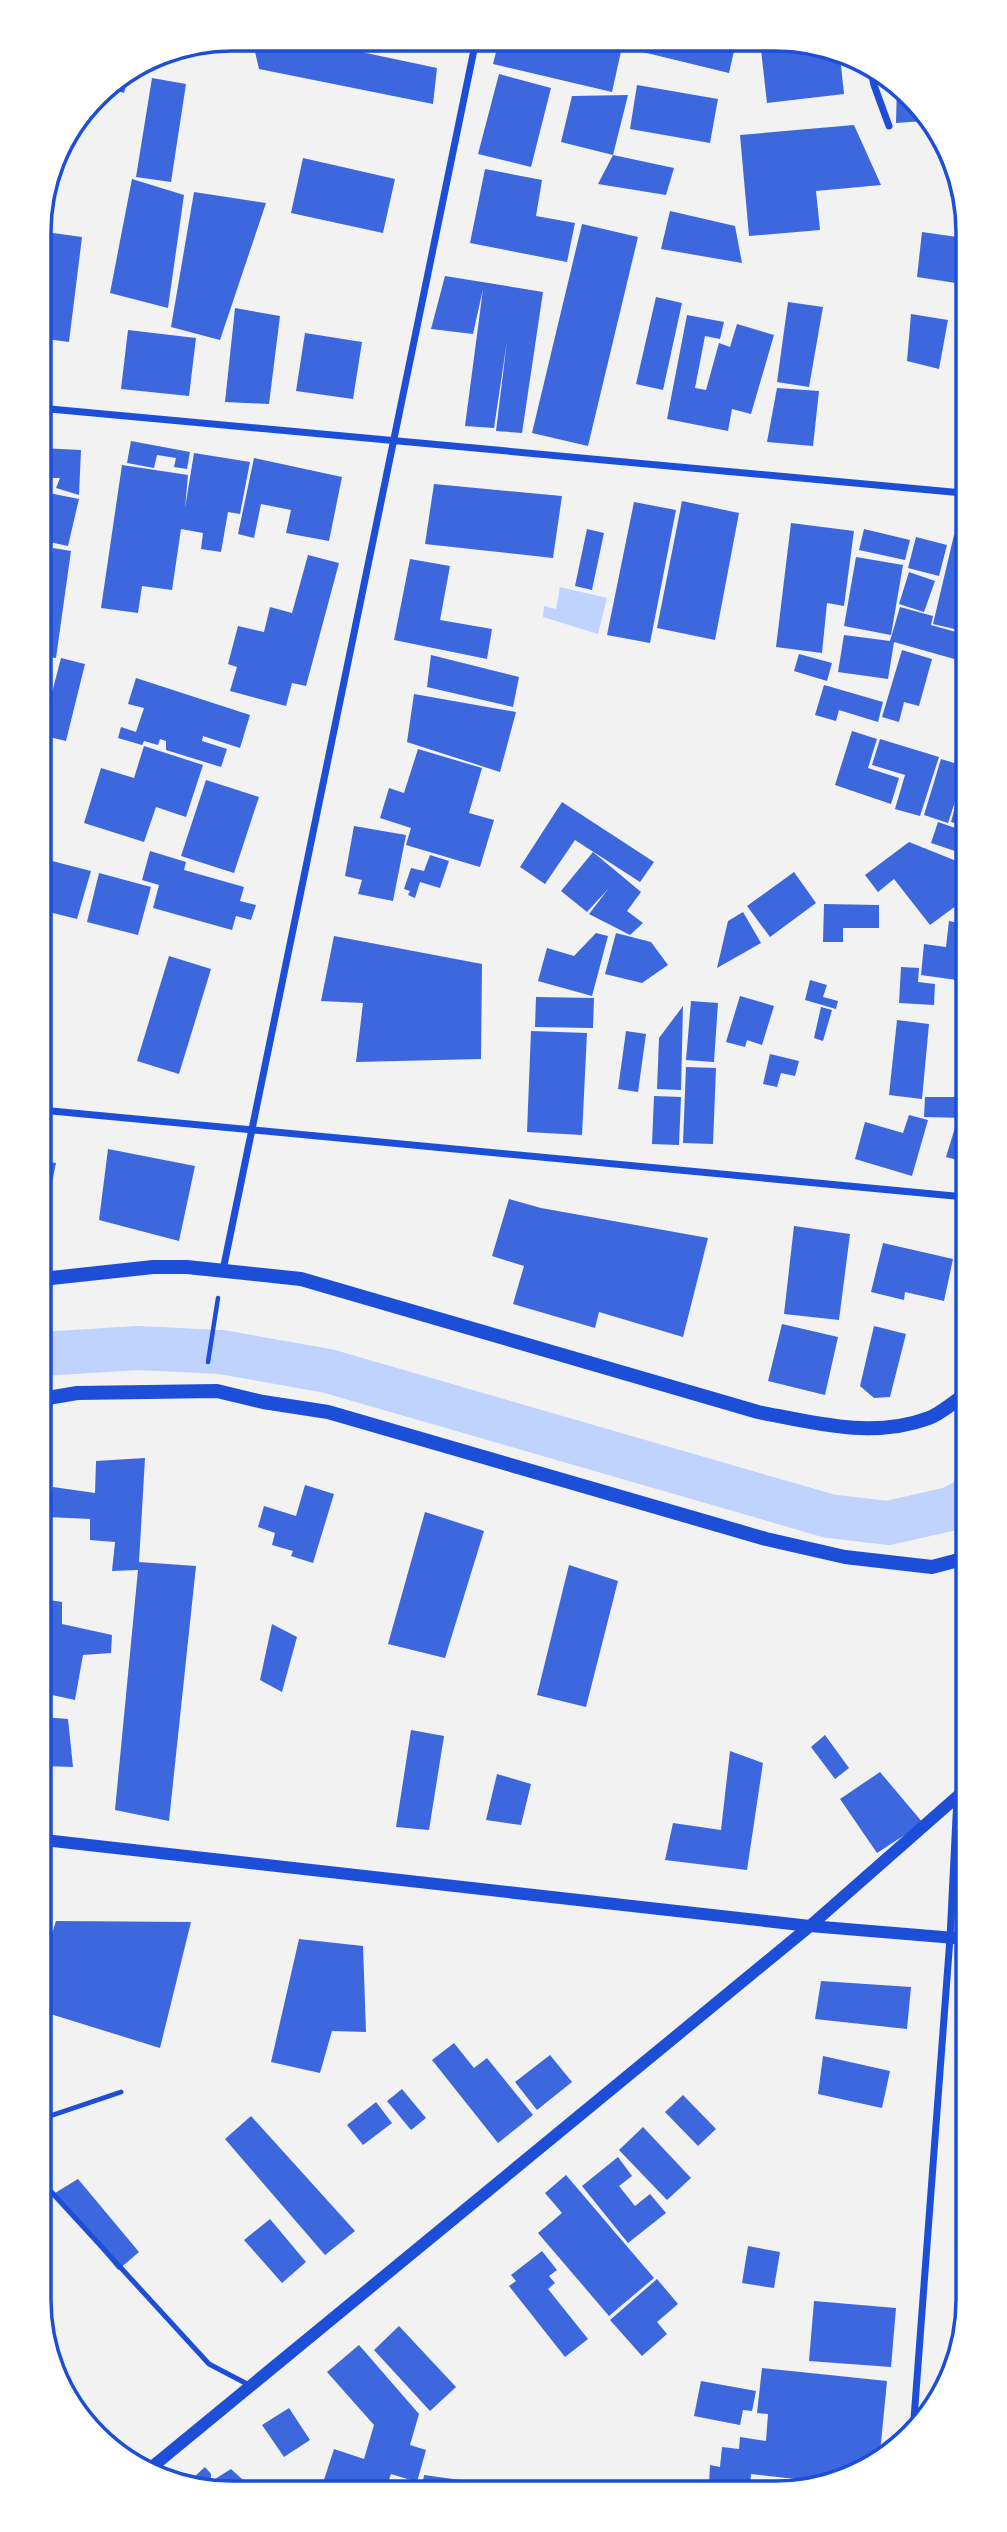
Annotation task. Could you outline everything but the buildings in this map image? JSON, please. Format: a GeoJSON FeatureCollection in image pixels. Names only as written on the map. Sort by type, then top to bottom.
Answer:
{"type":"FeatureCollection","features":[{"type":"Feature","properties":{"kind":"main road"},"geometry":{"type":"LineString","coordinates":[[51,1278],[153,1267],[223,1270],[301,1279],[758,1412],[835,1427],[877,1429],[906,1425],[932,1417],[956,1400]]}},
{"type":"Feature","properties":{"kind":"main road"},"geometry":{"type":"LineString","coordinates":[[51,1397],[78,1392],[217,1391],[263,1402],[328,1412],[766,1539],[845,1557],[932,1567],[956,1561]]}},
{"type":"Feature","properties":{"kind":"street"},"geometry":{"type":"LineString","coordinates":[[223,1270],[474,51]]}},
{"type":"Feature","properties":{"kind":"street"},"geometry":{"type":"LineString","coordinates":[[873,79],[889,126]]}},
{"type":"Feature","properties":{"kind":"street"},"geometry":{"type":"LineString","coordinates":[[51,409],[956,492]]}},
{"type":"Feature","properties":{"kind":"street"},"geometry":{"type":"LineString","coordinates":[[51,1111],[956,1196]]}},
{"type":"Feature","properties":{"kind":"street"},"geometry":{"type":"LineString","coordinates":[[155,2464],[810,1926],[956,1798]]}},
{"type":"Feature","properties":{"kind":"street"},"geometry":{"type":"LineString","coordinates":[[915,2415],[956,1840]]}},
{"type":"Feature","properties":{"kind":"street"},"geometry":{"type":"LineString","coordinates":[[51,1841],[810,1926],[956,1938]]}},
{"type":"Feature","properties":{"kind":"lane"},"geometry":{"type":"LineString","coordinates":[[51,2116],[121,2092]]}},
{"type":"Feature","properties":{"kind":"lane"},"geometry":{"type":"LineString","coordinates":[[51,2193],[209,2364],[251,2386]]}},
{"type":"Feature","properties":{"kind":"path"},"geometry":{"type":"LineString","coordinates":[[204,1391],[223,1270]]}},
{"type":"Feature","properties":{"kind":"water"},"geometry":{"type":"Polygon","coordinates":[[[560,587],[607,598],[598,634],[543,617],[544,606],[556,609],[560,587]]]}},
{"type":"Feature","properties":{"kind":"waterway"},"geometry":{"type":"LineString","coordinates":[[51,1353],[137,1348],[221,1352],[328,1371],[829,1516],[888,1523],[956,1506]]}}]}
